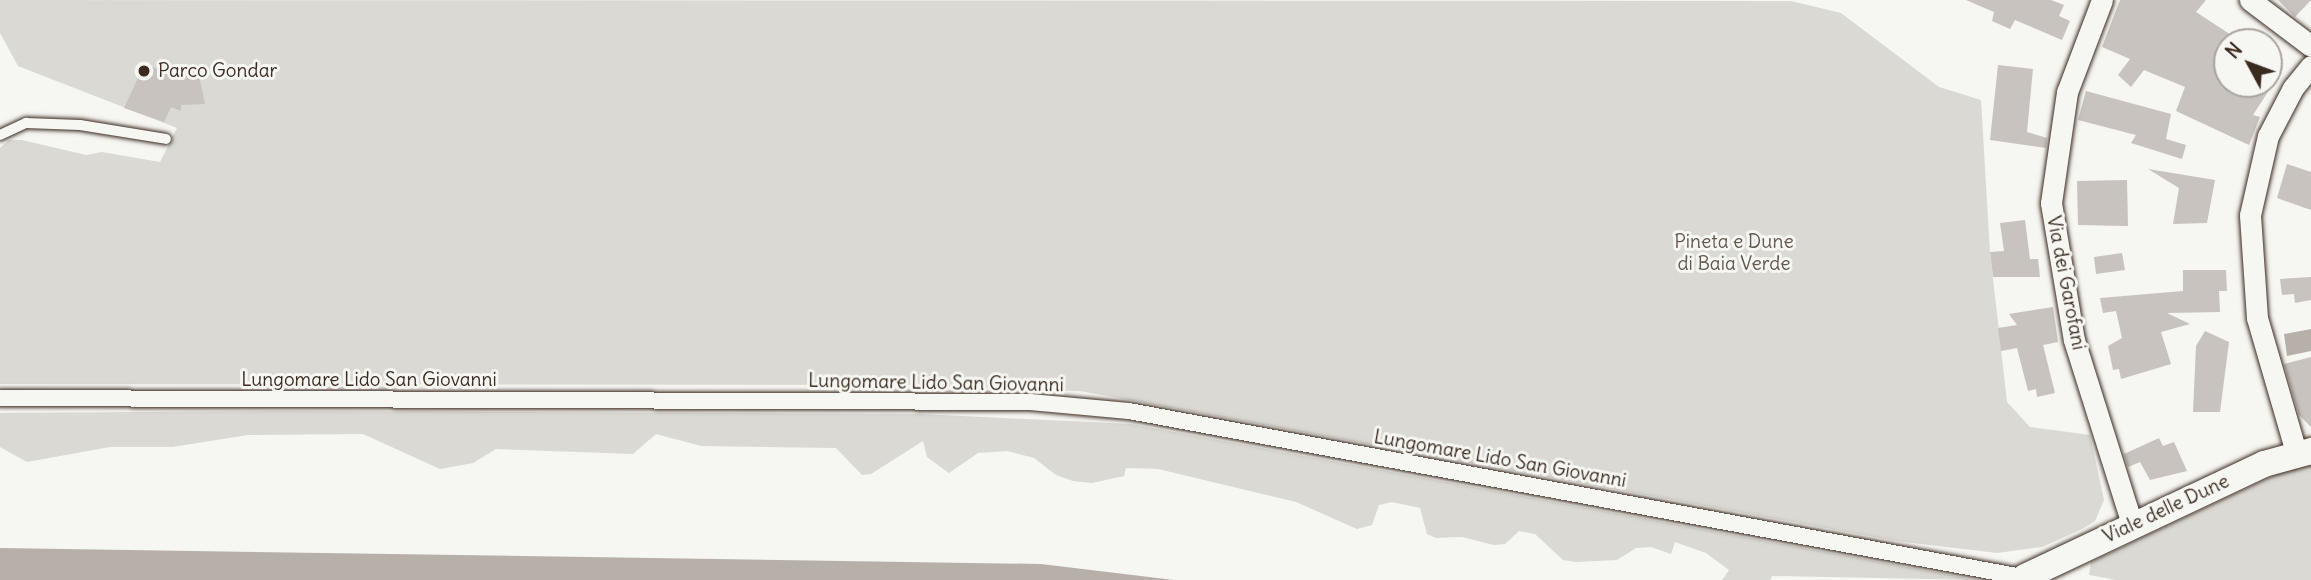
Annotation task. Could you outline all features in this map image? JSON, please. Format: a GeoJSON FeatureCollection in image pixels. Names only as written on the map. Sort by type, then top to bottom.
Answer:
{"type":"FeatureCollection","features":[{"type":"Feature","properties":{"kind":"street","name":"Via dei Garofani"},"geometry":{"type":"LineString","coordinates":[[2100,0],[2067,92],[2051,203],[2074,340],[2132,524]]}},
{"type":"Feature","properties":{"kind":"street"},"geometry":{"type":"LineString","coordinates":[[2250,0],[2311,46]]}},
{"type":"Feature","properties":{"kind":"street"},"geometry":{"type":"LineString","coordinates":[[2304,451],[2258,318],[2250,215],[2269,136],[2293,88],[2311,66]]}},
{"type":"Feature","properties":{"kind":"street","name":"Lungomare Lido San Giovanni"},"geometry":{"type":"LineString","coordinates":[[0,398],[1030,402],[1129,411],[2032,579]]}},
{"type":"Feature","properties":{"kind":"street","name":"Viale delle Dune"},"geometry":{"type":"LineString","coordinates":[[2032,579],[2132,524],[2304,451]]}},
{"type":"Feature","properties":{"kind":"lane"},"geometry":{"type":"LineString","coordinates":[[0,135],[26,122],[80,125],[166,139]]}},
{"type":"Feature","properties":{"kind":"green space","name":"Pineta e Dune di Baia Verde"},"geometry":{"type":"Polygon","coordinates":[[[0,0],[1791,1],[1841,13],[1939,87],[1981,100],[1990,252],[2007,402],[2030,427],[2090,435],[2104,500],[2095,521],[2082,529],[2042,547],[1997,553],[1896,541],[1080,391],[899,385],[0,384],[0,148],[9,140],[22,140],[86,155],[102,152],[160,162],[177,128],[18,66],[0,33],[0,0]]]}},
{"type":"Feature","properties":{"kind":"green space"},"geometry":{"type":"Polygon","coordinates":[[[276,411],[920,414],[1131,424],[1977,580],[1772,576],[1770,580],[1722,580],[1729,570],[1706,553],[1675,542],[1671,554],[1651,547],[1636,548],[1617,560],[1576,562],[1563,560],[1535,534],[1519,531],[1505,544],[1494,545],[1462,537],[1436,538],[1427,534],[1420,508],[1392,502],[1379,505],[1372,525],[1357,529],[1296,502],[1158,469],[1126,468],[1124,476],[1092,483],[1073,481],[1056,475],[1034,458],[1007,451],[978,453],[949,473],[927,457],[923,441],[871,474],[862,475],[836,448],[701,446],[656,434],[633,454],[496,449],[473,463],[440,469],[363,434],[248,435],[172,447],[110,447],[27,462],[0,447],[0,413],[276,411]]]}},
{"type":"Feature","properties":{"kind":"green space"},"geometry":{"type":"Polygon","coordinates":[[[2300,463],[2311,463],[2311,580],[2116,580],[2089,575],[2091,562],[2300,463]]]}},
{"type":"Feature","properties":{"kind":"shaded area"},"geometry":{"type":"Polygon","coordinates":[[[2311,329],[2311,351],[2287,356],[2284,334],[2311,329]]]}},
{"type":"Feature","properties":{"kind":"shaded area"},"geometry":{"type":"Polygon","coordinates":[[[0,548],[1041,564],[1174,580],[0,580],[0,548]]]}},
{"type":"Feature","properties":{"kind":"building"},"geometry":{"type":"Polygon","coordinates":[[[1966,0],[2051,0],[2064,5],[2059,16],[2070,21],[2062,40],[2015,20],[2010,29],[1992,21],[1994,12],[1966,0]]]}},
{"type":"Feature","properties":{"kind":"building"},"geometry":{"type":"Polygon","coordinates":[[[2120,0],[2206,0],[2196,12],[2221,28],[2213,28],[2213,98],[2264,98],[2253,115],[2260,117],[2249,145],[2176,111],[2185,87],[2144,70],[2131,87],[2118,75],[2130,59],[2102,47],[2120,0]]]}},
{"type":"Feature","properties":{"kind":"building"},"geometry":{"type":"Polygon","coordinates":[[[2278,0],[2311,0],[2295,17],[2278,0]]]}},
{"type":"Feature","properties":{"kind":"building"},"geometry":{"type":"Polygon","coordinates":[[[145,63],[161,71],[197,65],[205,104],[181,105],[181,111],[171,107],[164,122],[124,108],[145,63]]]}},
{"type":"Feature","properties":{"kind":"building"},"geometry":{"type":"Polygon","coordinates":[[[1998,65],[2033,69],[2027,132],[2047,138],[2046,148],[1990,140],[1998,65]]]}},
{"type":"Feature","properties":{"kind":"building"},"geometry":{"type":"Polygon","coordinates":[[[2086,91],[2171,114],[2166,139],[2186,145],[2182,159],[2131,143],[2136,135],[2078,120],[2086,91]]]}},
{"type":"Feature","properties":{"kind":"building"},"geometry":{"type":"Polygon","coordinates":[[[2287,164],[2311,172],[2311,210],[2277,198],[2287,164]]]}},
{"type":"Feature","properties":{"kind":"building"},"geometry":{"type":"Polygon","coordinates":[[[2148,169],[2215,180],[2207,223],[2173,224],[2179,188],[2148,169]]]}},
{"type":"Feature","properties":{"kind":"building"},"geometry":{"type":"Polygon","coordinates":[[[2127,180],[2128,226],[2078,225],[2077,181],[2127,180]]]}},
{"type":"Feature","properties":{"kind":"building"},"geometry":{"type":"Polygon","coordinates":[[[2025,220],[2030,259],[2038,259],[2040,277],[1993,277],[1990,252],[2004,251],[2000,223],[2025,220]]]}},
{"type":"Feature","properties":{"kind":"building"},"geometry":{"type":"Polygon","coordinates":[[[2122,253],[2125,270],[2096,274],[2094,257],[2122,253]]]}},
{"type":"Feature","properties":{"kind":"building"},"geometry":{"type":"Polygon","coordinates":[[[2183,270],[2226,270],[2227,291],[2219,291],[2220,312],[2167,313],[2190,324],[2161,332],[2171,364],[2121,379],[2119,369],[2113,370],[2108,346],[2122,338],[2116,311],[2103,313],[2100,298],[2183,291],[2183,270]]]}},
{"type":"Feature","properties":{"kind":"building"},"geometry":{"type":"Polygon","coordinates":[[[2311,277],[2311,300],[2295,303],[2294,294],[2282,295],[2280,279],[2311,277]]]}},
{"type":"Feature","properties":{"kind":"building"},"geometry":{"type":"Polygon","coordinates":[[[2053,307],[2058,342],[2043,345],[2055,393],[2037,397],[2036,389],[2028,391],[2017,348],[2001,351],[1998,328],[2017,325],[2009,314],[2053,307]]]}},
{"type":"Feature","properties":{"kind":"building"},"geometry":{"type":"Polygon","coordinates":[[[2205,331],[2229,342],[2220,412],[2193,412],[2196,346],[2205,331]]]}},
{"type":"Feature","properties":{"kind":"building"},"geometry":{"type":"Polygon","coordinates":[[[2311,357],[2311,427],[2299,415],[2284,364],[2311,357]]]}},
{"type":"Feature","properties":{"kind":"building"},"geometry":{"type":"Polygon","coordinates":[[[2159,438],[2163,446],[2174,442],[2187,471],[2150,480],[2140,462],[2128,467],[2124,454],[2159,438]]]}},
{"type":"Feature","properties":{"kind":"place","name":"Parco Gondar"},"geometry":{"type":"Point","coordinates":[144,71]}}]}
